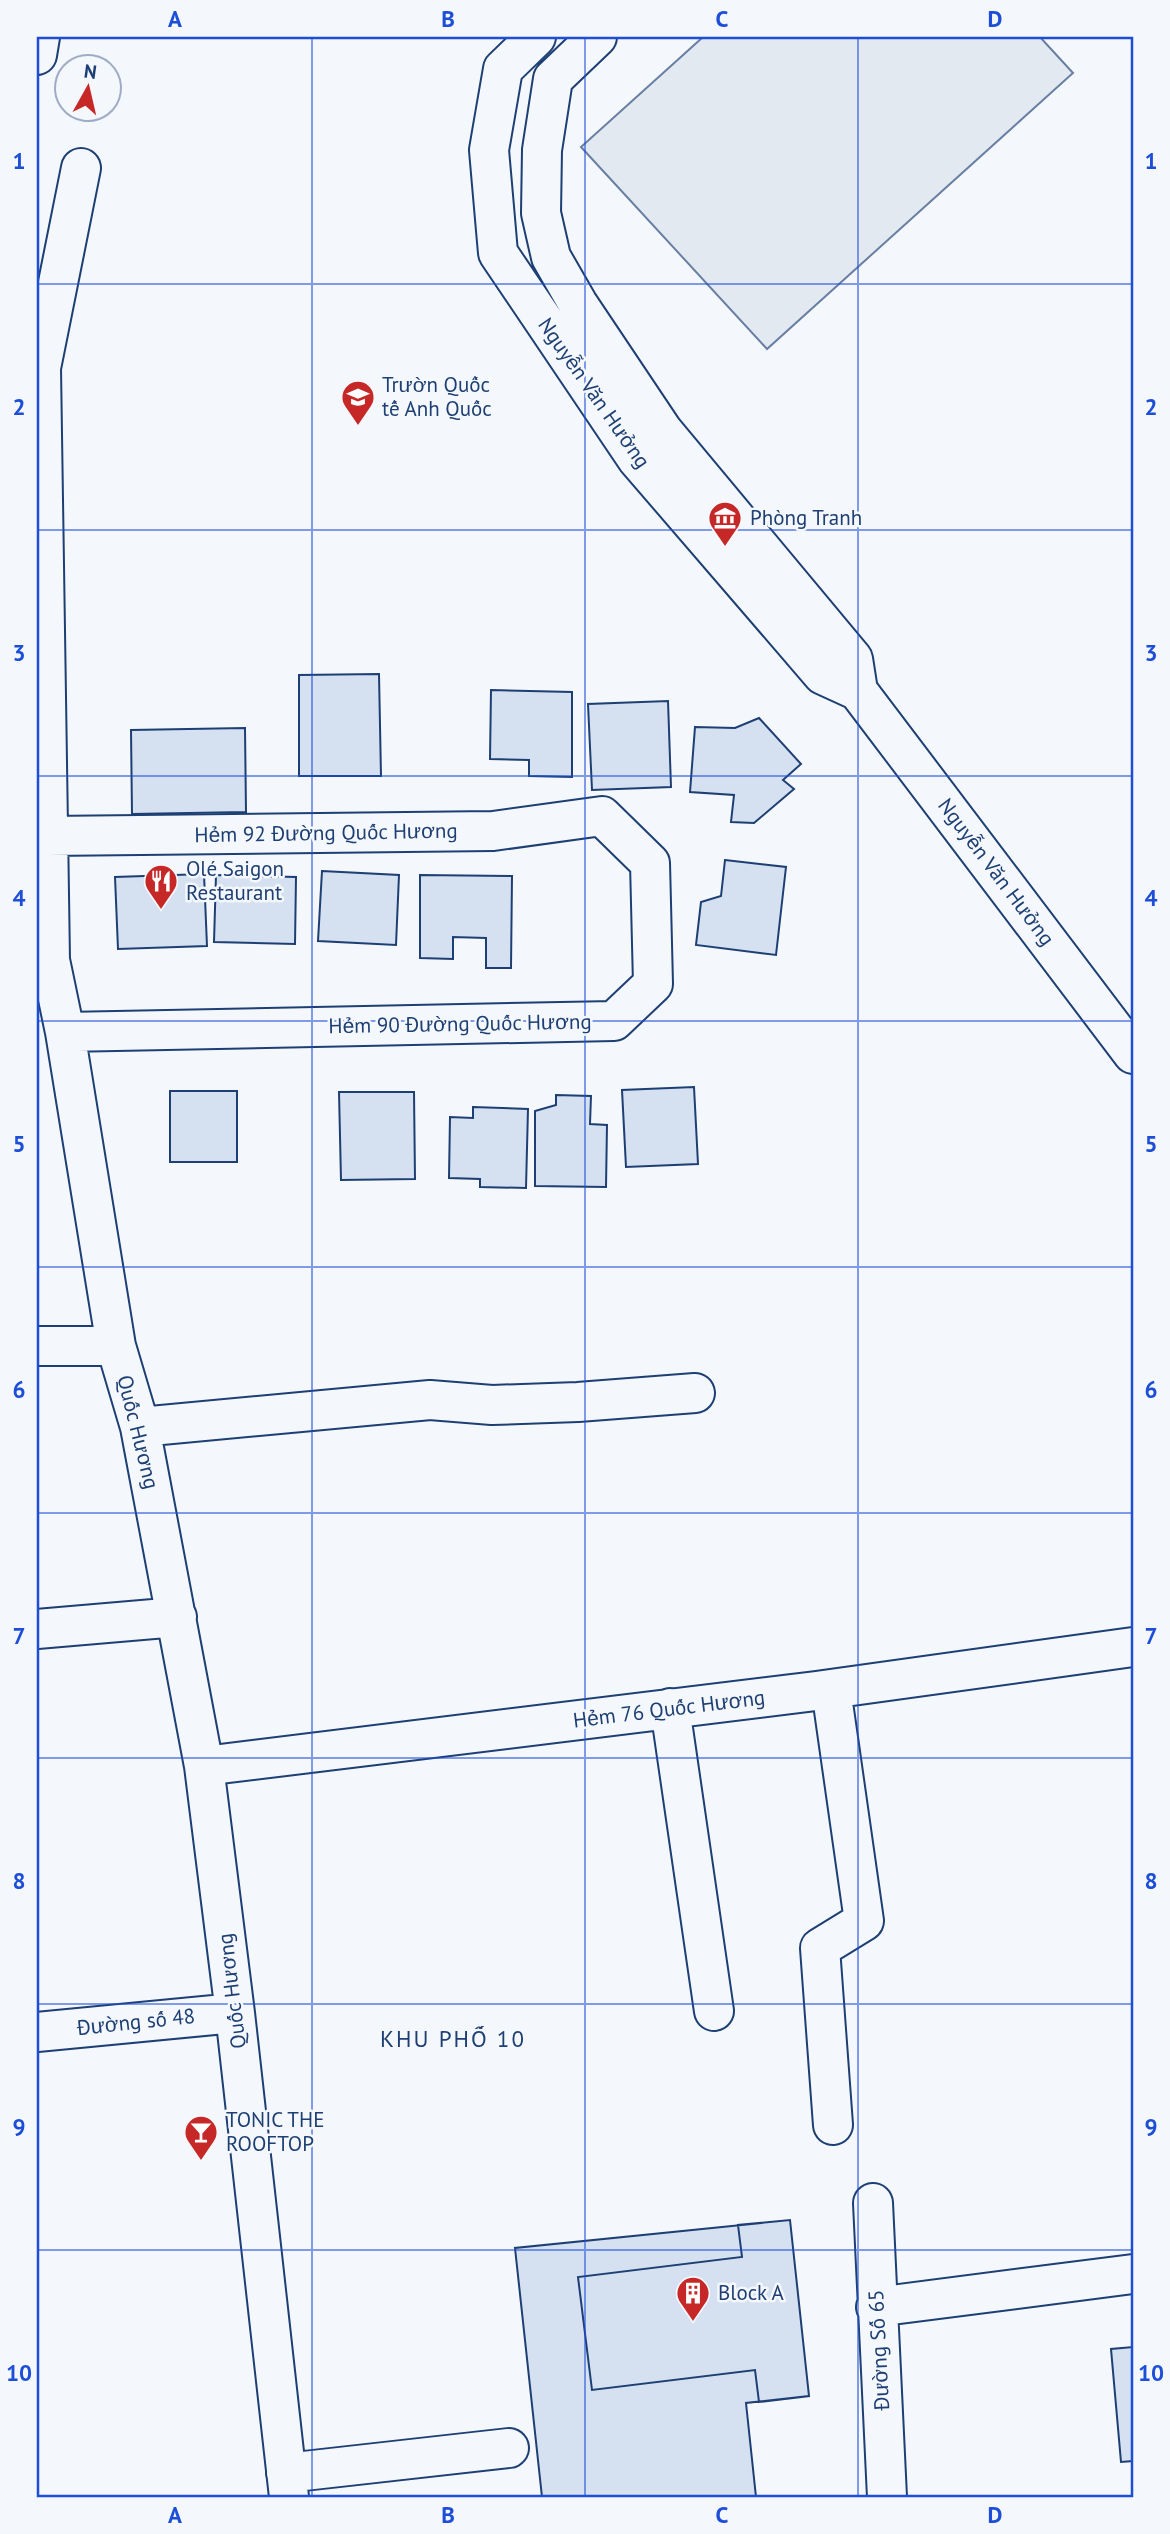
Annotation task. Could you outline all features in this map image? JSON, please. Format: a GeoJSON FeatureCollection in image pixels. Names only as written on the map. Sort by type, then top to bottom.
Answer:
{"type":"FeatureCollection","features":[{"type":"Feature","properties":{"kind":"street"},"geometry":{"type":"LineString","coordinates":[[37,55],[40,37]]}},
{"type":"Feature","properties":{"kind":"street","name":"Nguyễn Văn Hưởng"},"geometry":{"type":"LineString","coordinates":[[536,37],[503,69],[489,150],[498,253],[637,459],[824,675],[858,691],[1133,1054]]}},
{"type":"Feature","properties":{"kind":"street","name":"Nguyễn Văn Hưởng"},"geometry":{"type":"LineString","coordinates":[[597,37],[553,79],[542,150],[541,213],[551,257],[578,304],[663,431],[853,659],[858,691]]}},
{"type":"Feature","properties":{"kind":"street","name":"Quốc Hương"},"geometry":{"type":"LineString","coordinates":[[81,168],[39,368],[51,960],[116,1346],[140,1427],[204,1766],[287,2485]]}},
{"type":"Feature","properties":{"kind":"street","name":"Hẻm 92 Đường Quốc Hương"},"geometry":{"type":"LineString","coordinates":[[48,836],[493,831],[602,816]]}},
{"type":"Feature","properties":{"kind":"street","name":"Hẻm 90 Đường Quốc Hương"},"geometry":{"type":"LineString","coordinates":[[65,1032],[614,1021],[653,984],[650,863],[602,816]]}},
{"type":"Feature","properties":{"kind":"street"},"geometry":{"type":"LineString","coordinates":[[37,1346],[116,1346]]}},
{"type":"Feature","properties":{"kind":"street"},"geometry":{"type":"LineString","coordinates":[[140,1427],[430,1400],[492,1405],[695,1393]]}},
{"type":"Feature","properties":{"kind":"street"},"geometry":{"type":"LineString","coordinates":[[37,1629],[177,1617]]}},
{"type":"Feature","properties":{"kind":"street","name":"Hẻm 76 Quốc Hương"},"geometry":{"type":"LineString","coordinates":[[204,1766],[831,1689],[1133,1647]]}},
{"type":"Feature","properties":{"kind":"street"},"geometry":{"type":"LineString","coordinates":[[831,1689],[864,1921],[820,1948],[833,2125]]}},
{"type":"Feature","properties":{"kind":"street"},"geometry":{"type":"LineString","coordinates":[[670,1708],[715,2011]]}},
{"type":"Feature","properties":{"kind":"street","name":"Đường số 48"},"geometry":{"type":"LineString","coordinates":[[37,2032],[234,2013]]}},
{"type":"Feature","properties":{"kind":"street","name":"Đường Số 65"},"geometry":{"type":"LineString","coordinates":[[873,2203],[887,2497]]}},
{"type":"Feature","properties":{"kind":"street"},"geometry":{"type":"LineString","coordinates":[[876,2308],[1133,2274]]}},
{"type":"Feature","properties":{"kind":"street"},"geometry":{"type":"LineString","coordinates":[[287,2485],[509,2448]]}},
{"type":"Feature","properties":{"kind":"shaded area"},"geometry":{"type":"Polygon","coordinates":[[[703,37],[1040,37],[1073,73],[767,349],[581,147],[703,37]]]}},
{"type":"Feature","properties":{"kind":"building"},"geometry":{"type":"Polygon","coordinates":[[[379,674],[381,776],[299,776],[299,675],[379,674]]]}},
{"type":"Feature","properties":{"kind":"building"},"geometry":{"type":"Polygon","coordinates":[[[491,690],[572,692],[572,777],[529,776],[529,760],[490,759],[491,690]]]}},
{"type":"Feature","properties":{"kind":"building"},"geometry":{"type":"Polygon","coordinates":[[[668,701],[671,787],[592,790],[588,704],[668,701]]]}},
{"type":"Feature","properties":{"kind":"building"},"geometry":{"type":"Polygon","coordinates":[[[759,718],[801,764],[783,780],[794,789],[754,823],[731,822],[734,795],[690,792],[695,727],[735,728],[759,718]]]}},
{"type":"Feature","properties":{"kind":"building"},"geometry":{"type":"Polygon","coordinates":[[[245,728],[246,812],[132,814],[131,730],[245,728]]]}},
{"type":"Feature","properties":{"kind":"building"},"geometry":{"type":"Polygon","coordinates":[[[725,860],[786,867],[776,955],[696,945],[701,902],[721,896],[725,860]]]}},
{"type":"Feature","properties":{"kind":"building"},"geometry":{"type":"Polygon","coordinates":[[[322,871],[399,875],[396,945],[318,941],[322,871]]]}},
{"type":"Feature","properties":{"kind":"building","name":"Olé Saigon Restaurant"},"geometry":{"type":"Polygon","coordinates":[[[204,874],[207,946],[118,949],[115,877],[204,874]]]}},
{"type":"Feature","properties":{"kind":"building"},"geometry":{"type":"Polygon","coordinates":[[[216,875],[296,877],[295,944],[214,942],[216,875]]]}},
{"type":"Feature","properties":{"kind":"building"},"geometry":{"type":"Polygon","coordinates":[[[420,875],[512,876],[511,968],[486,968],[486,938],[453,937],[453,959],[420,958],[420,875]]]}},
{"type":"Feature","properties":{"kind":"building"},"geometry":{"type":"Polygon","coordinates":[[[694,1087],[698,1164],[626,1167],[622,1090],[694,1087]]]}},
{"type":"Feature","properties":{"kind":"building"},"geometry":{"type":"Polygon","coordinates":[[[170,1091],[237,1091],[237,1162],[170,1162],[170,1091]]]}},
{"type":"Feature","properties":{"kind":"building"},"geometry":{"type":"Polygon","coordinates":[[[339,1092],[414,1092],[415,1179],[341,1180],[339,1092]]]}},
{"type":"Feature","properties":{"kind":"building"},"geometry":{"type":"Polygon","coordinates":[[[556,1095],[591,1096],[590,1124],[607,1125],[606,1187],[535,1186],[535,1111],[556,1105],[556,1095]]]}},
{"type":"Feature","properties":{"kind":"building"},"geometry":{"type":"Polygon","coordinates":[[[473,1107],[528,1109],[526,1188],[480,1187],[480,1179],[449,1178],[450,1117],[473,1118],[473,1107]]]}},
{"type":"Feature","properties":{"kind":"building","name":"Block A"},"geometry":{"type":"Polygon","coordinates":[[[790,2220],[809,2396],[759,2402],[755,2370],[592,2390],[578,2277],[742,2257],[738,2225],[790,2220]]]}},
{"type":"Feature","properties":{"kind":"building"},"geometry":{"type":"Polygon","coordinates":[[[790,2220],[809,2396],[746,2403],[756,2497],[542,2497],[515,2248],[790,2220]]]}},
{"type":"Feature","properties":{"kind":"building"},"geometry":{"type":"Polygon","coordinates":[[[1133,2347],[1133,2461],[1121,2462],[1111,2349],[1133,2347]]]}},
{"type":"Feature","properties":{"kind":"place","name":"Trườn Quốc tế Anh Quốc"},"geometry":{"type":"Point","coordinates":[358,427]}},
{"type":"Feature","properties":{"kind":"place","name":"Phòng Tranh"},"geometry":{"type":"Point","coordinates":[725,548]}},
{"type":"Feature","properties":{"kind":"place","name":"Olé Saigon Restaurant"},"geometry":{"type":"Point","coordinates":[161,911]}},
{"type":"Feature","properties":{"kind":"place","name":"TONIC THE ROOFTOP"},"geometry":{"type":"Point","coordinates":[201,2162]}},
{"type":"Feature","properties":{"kind":"place","name":"Block A"},"geometry":{"type":"Point","coordinates":[693,2323]}},
{"type":"Feature","properties":{"kind":"district","name":"KHU PHỐ 10"},"geometry":{"type":"Point","coordinates":[453,2039]}}]}
